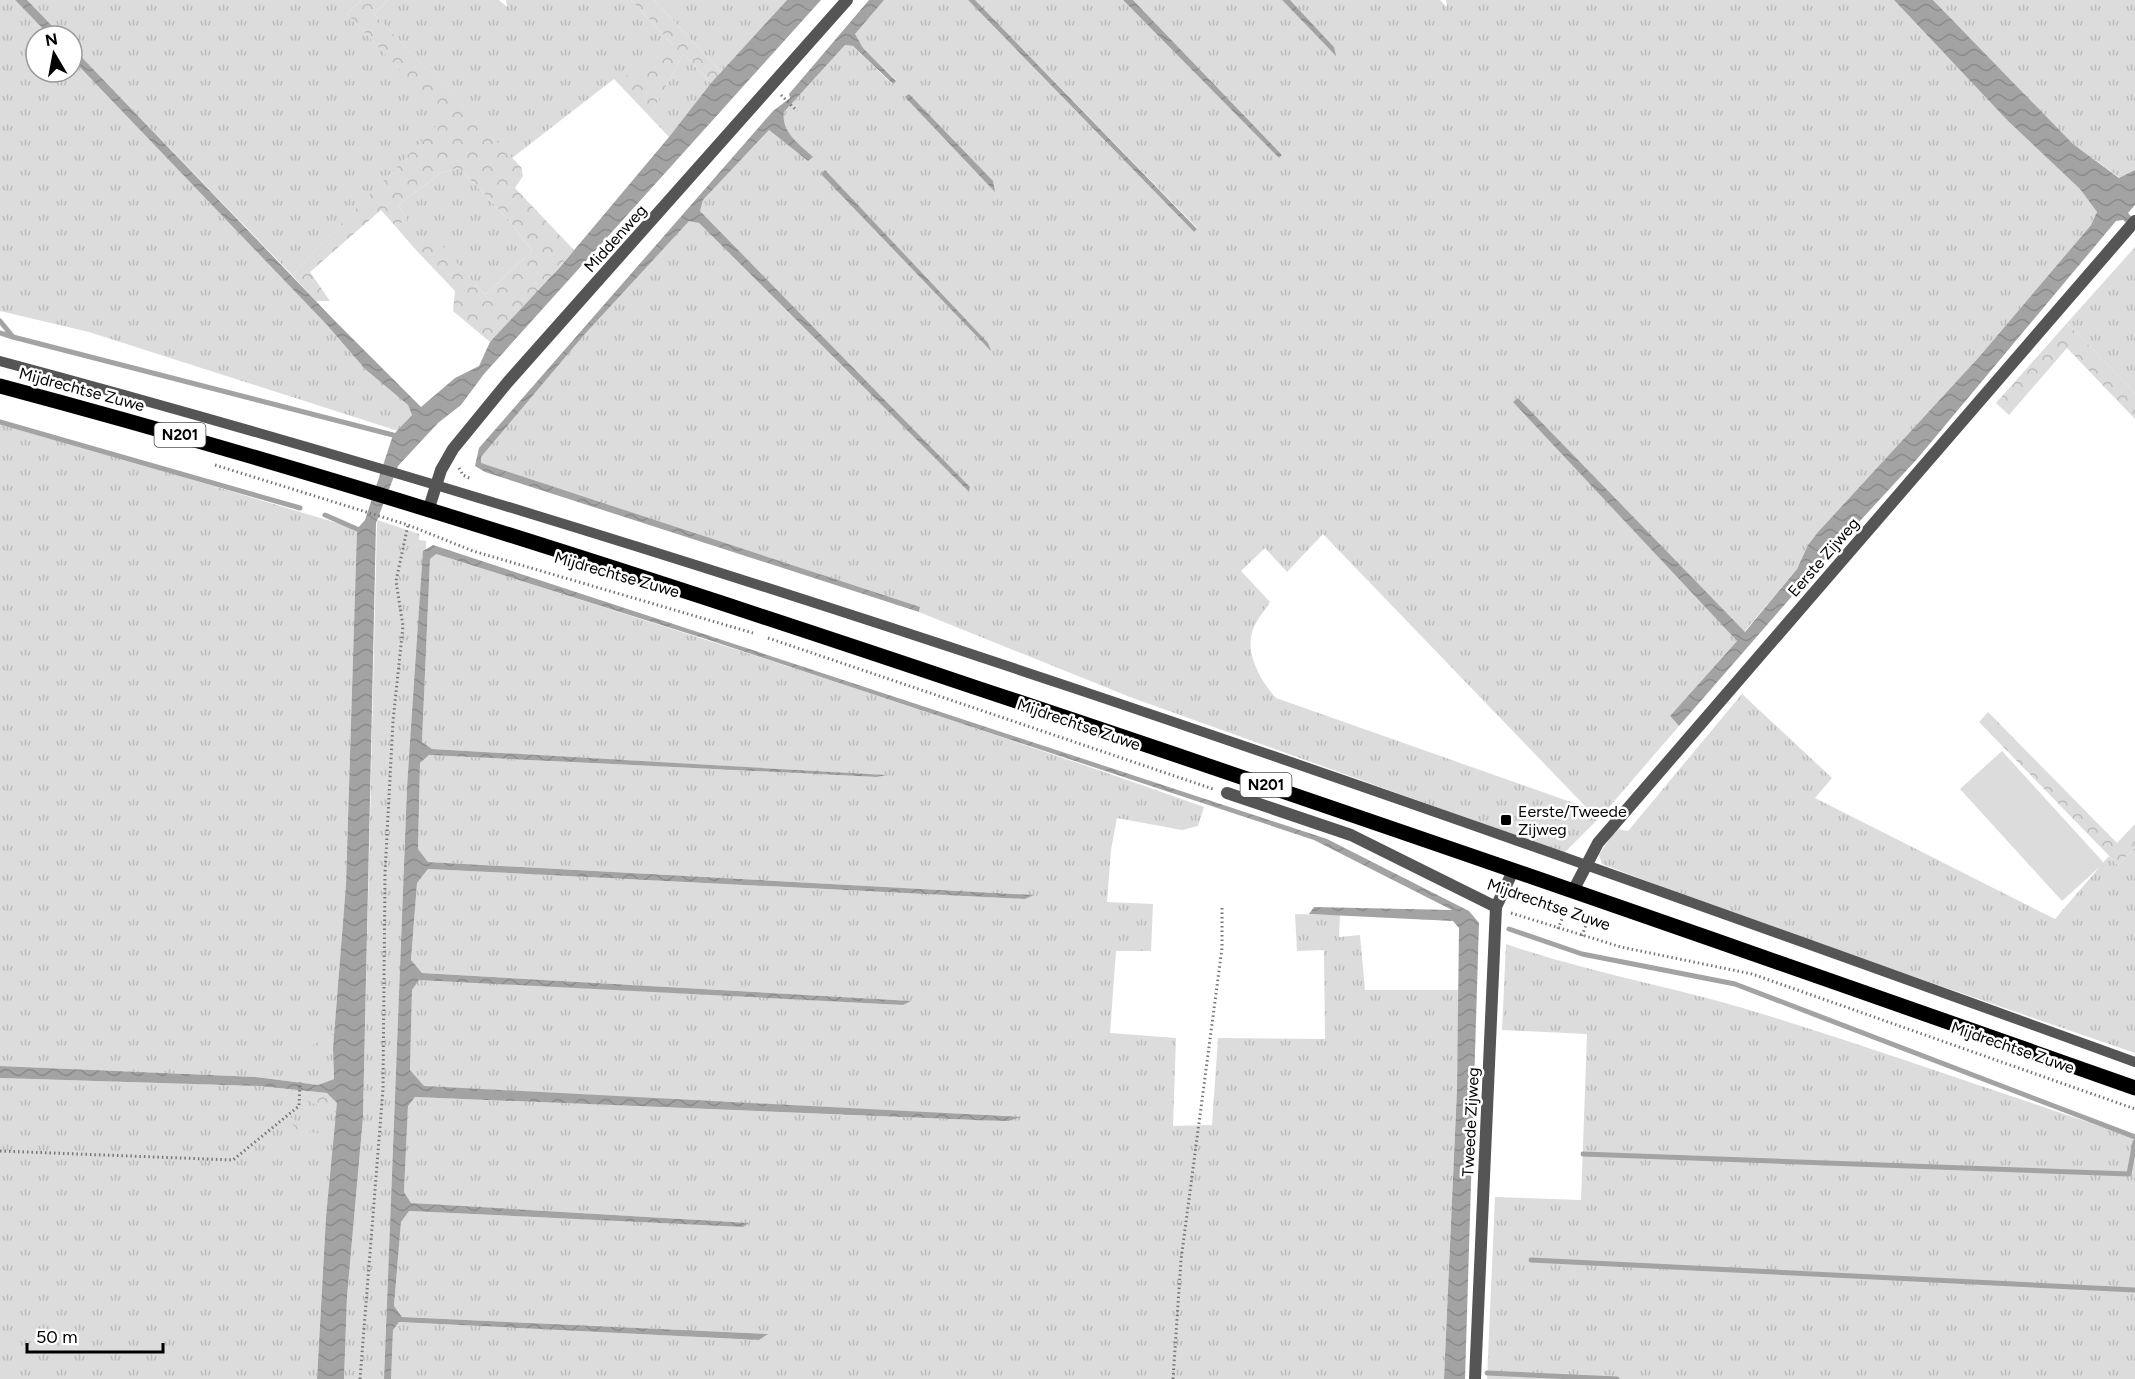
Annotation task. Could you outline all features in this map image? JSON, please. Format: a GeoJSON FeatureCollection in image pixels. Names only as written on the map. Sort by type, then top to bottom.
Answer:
{"type":"FeatureCollection","features":[{"type":"Feature","properties":{"kind":"main road","name":"Mijdrechtse Zuwe"},"geometry":{"type":"LineString","coordinates":[[0,386],[152,426],[358,488],[831,639],[1234,774],[2135,1088]]}},
{"type":"Feature","properties":{"kind":"street","name":"Middenweg"},"geometry":{"type":"LineString","coordinates":[[428,511],[436,485],[453,449],[507,382],[847,0]]}},
{"type":"Feature","properties":{"kind":"street","name":"Eerste Zijweg"},"geometry":{"type":"LineString","coordinates":[[1573,891],[1584,865],[1598,843],[2132,225]]}},
{"type":"Feature","properties":{"kind":"street","name":"Mijdrechtse Zuwe"},"geometry":{"type":"LineString","coordinates":[[1227,793],[1351,835],[1496,907]]}},
{"type":"Feature","properties":{"kind":"street","name":"Tweede Zijweg"},"geometry":{"type":"LineString","coordinates":[[1475,1379],[1496,907],[1513,871]]}},
{"type":"Feature","properties":{"kind":"lane","name":"Mijdrechtse Zuwe"},"geometry":{"type":"LineString","coordinates":[[0,361],[370,465],[914,634],[1584,865],[2135,1062]]}},
{"type":"Feature","properties":{"kind":"path"},"geometry":{"type":"LineString","coordinates":[[778,92],[797,111]]}},
{"type":"Feature","properties":{"kind":"path","name":"Mijdrechtse Zuwe"},"geometry":{"type":"LineString","coordinates":[[213,465],[408,525],[473,551],[753,633]]}},
{"type":"Feature","properties":{"kind":"path"},"geometry":{"type":"LineString","coordinates":[[360,1379],[383,1089],[385,873],[393,721],[403,626],[396,581],[408,525]]}},
{"type":"Feature","properties":{"kind":"path","name":"Mijdrechtse Zuwe"},"geometry":{"type":"LineString","coordinates":[[765,637],[1227,793]]}},
{"type":"Feature","properties":{"kind":"path"},"geometry":{"type":"LineString","coordinates":[[1558,929],[1573,891]]}},
{"type":"Feature","properties":{"kind":"path"},"geometry":{"type":"LineString","coordinates":[[1173,1379],[1181,1260],[1222,948],[1222,905]]}},
{"type":"Feature","properties":{"kind":"path","name":"Mijdrechtse Zuwe"},"geometry":{"type":"LineString","coordinates":[[1496,907],[1582,936],[1752,974],[2135,1109]]}},
{"type":"Feature","properties":{"kind":"path"},"geometry":{"type":"LineString","coordinates":[[1582,936],[1587,922]]}},
{"type":"Feature","properties":{"kind":"path"},"geometry":{"type":"LineString","coordinates":[[0,1150],[233,1160],[299,1106],[300,1082]]}},
{"type":"Feature","properties":{"kind":"green space"},"geometry":{"type":"Polygon","coordinates":[[[0,0],[15,0],[38,24],[24,24],[24,84],[84,84],[84,72],[327,325],[365,369],[408,405],[412,415],[398,431],[89,332],[0,311],[0,0]]]}},
{"type":"Feature","properties":{"kind":"green space"},"geometry":{"type":"Polygon","coordinates":[[[27,0],[361,0],[347,14],[446,117],[292,275],[84,59],[84,24],[50,24],[27,0]]]}},
{"type":"Feature","properties":{"kind":"green space"},"geometry":{"type":"Polygon","coordinates":[[[361,0],[388,0],[374,14],[521,167],[523,176],[515,188],[574,250],[509,325],[490,342],[453,311],[455,291],[415,249],[429,231],[485,295],[532,251],[509,220],[459,168],[441,173],[398,205],[407,219],[396,227],[381,210],[310,272],[330,301],[316,301],[292,275],[445,117],[347,14],[361,0]]]}},
{"type":"Feature","properties":{"kind":"green space"},"geometry":{"type":"Polygon","coordinates":[[[388,0],[499,0],[507,7],[506,0],[631,0],[673,45],[652,112],[683,54],[711,83],[669,137],[614,79],[512,158],[374,14],[388,0]]]}},
{"type":"Feature","properties":{"kind":"green space"},"geometry":{"type":"Polygon","coordinates":[[[631,0],[654,0],[721,72],[711,83],[683,54],[652,112],[621,79],[673,45],[631,0]]]}},
{"type":"Feature","properties":{"kind":"green space"},"geometry":{"type":"Polygon","coordinates":[[[654,0],[787,0],[721,72],[654,0]]]}},
{"type":"Feature","properties":{"kind":"green space"},"geometry":{"type":"Polygon","coordinates":[[[884,0],[968,0],[1194,232],[1197,228],[975,0],[1123,0],[1279,158],[1282,155],[1133,0],[1282,0],[1335,55],[1334,47],[1290,0],[1440,0],[1447,7],[1446,0],[1894,0],[2008,121],[2080,189],[2097,212],[2091,225],[1979,357],[1818,532],[1808,545],[1797,569],[1744,632],[1518,398],[1514,402],[1737,641],[1670,716],[1679,726],[1604,813],[1564,853],[1130,697],[919,612],[920,608],[481,464],[481,457],[584,335],[689,220],[699,223],[969,492],[970,487],[700,211],[703,200],[769,130],[808,161],[812,157],[788,132],[784,112],[845,45],[853,46],[892,84],[896,80],[863,48],[854,34],[884,0]],[[1323,534],[1287,572],[1265,548],[1241,571],[1270,602],[1254,627],[1251,646],[1259,674],[1276,698],[1585,806],[1323,534]]]}},
{"type":"Feature","properties":{"kind":"green space"},"geometry":{"type":"Polygon","coordinates":[[[1933,0],[2135,0],[2135,170],[2120,178],[2073,144],[1933,0]]]}},
{"type":"Feature","properties":{"kind":"green space"},"geometry":{"type":"Polygon","coordinates":[[[459,168],[509,220],[532,251],[485,295],[429,232],[415,249],[396,227],[407,219],[398,205],[441,173],[459,168]]]}},
{"type":"Feature","properties":{"kind":"green space"},"geometry":{"type":"Polygon","coordinates":[[[2135,247],[2135,393],[2067,323],[2135,247]]]}},
{"type":"Feature","properties":{"kind":"green space"},"geometry":{"type":"Polygon","coordinates":[[[2067,323],[2135,393],[2135,419],[2067,348],[2009,415],[1996,403],[2067,323]]]}},
{"type":"Feature","properties":{"kind":"green space"},"geometry":{"type":"Polygon","coordinates":[[[0,422],[357,529],[346,884],[333,1048],[334,1079],[318,1085],[256,1077],[0,1066],[0,422]]]}},
{"type":"Feature","properties":{"kind":"green space"},"geometry":{"type":"Polygon","coordinates":[[[377,520],[419,534],[419,540],[426,541],[426,548],[407,786],[384,1379],[344,1379],[347,1297],[363,1117],[377,520]]]}},
{"type":"Feature","properties":{"kind":"green space"},"geometry":{"type":"Polygon","coordinates":[[[436,554],[821,677],[1204,807],[1198,826],[1182,830],[1117,818],[1111,850],[1107,902],[1153,904],[1151,951],[1116,951],[1110,1033],[1176,1038],[1173,1126],[1212,1125],[1218,1038],[1325,1039],[1324,950],[1297,951],[1295,914],[1340,915],[1339,937],[1360,935],[1365,990],[1459,990],[1457,1089],[1444,1379],[391,1379],[393,1330],[399,1322],[759,1340],[767,1334],[402,1317],[394,1307],[401,1222],[408,1211],[743,1227],[747,1223],[411,1203],[404,1192],[408,1106],[415,1097],[975,1120],[1019,1117],[424,1087],[410,1070],[412,990],[418,979],[903,1005],[910,1001],[422,973],[411,961],[417,883],[428,869],[1025,899],[1032,895],[428,862],[418,849],[420,763],[429,755],[877,777],[883,775],[432,749],[422,743],[430,558],[436,554]]]}},
{"type":"Feature","properties":{"kind":"green space"},"geometry":{"type":"Polygon","coordinates":[[[1742,694],[1832,778],[1815,798],[2055,919],[2109,856],[2118,865],[2135,847],[2135,1053],[1747,919],[1602,864],[1599,855],[1616,829],[1628,831],[1742,694]]]}},
{"type":"Feature","properties":{"kind":"green space"},"geometry":{"type":"Polygon","coordinates":[[[1988,712],[2117,843],[2135,824],[2135,847],[2118,865],[1979,722],[1988,712]]]}},
{"type":"Feature","properties":{"kind":"green space"},"geometry":{"type":"Polygon","coordinates":[[[2002,751],[2104,863],[2062,901],[1960,789],[2002,751]]]}},
{"type":"Feature","properties":{"kind":"green space"},"geometry":{"type":"Polygon","coordinates":[[[1506,944],[1538,955],[1769,1016],[2135,1137],[2135,1379],[1487,1379],[1495,1197],[1581,1200],[1587,1034],[1502,1030],[1506,944]]]}},
{"type":"Feature","properties":{"kind":"green space"},"geometry":{"type":"Polygon","coordinates":[[[334,1034],[334,1039],[316,1043],[297,1055],[295,1052],[310,1039],[334,1034]]]}},
{"type":"Feature","properties":{"kind":"green space"},"geometry":{"type":"Polygon","coordinates":[[[0,1078],[259,1086],[327,1093],[337,1102],[337,1126],[326,1217],[317,1379],[0,1379],[0,1078]]]}},
{"type":"Feature","properties":{"kind":"green space"},"geometry":{"type":"Polygon","coordinates":[[[304,1093],[327,1093],[337,1102],[337,1113],[312,1103],[304,1093]]]}},
{"type":"Feature","properties":{"kind":"green space"},"geometry":{"type":"Polygon","coordinates":[[[292,1118],[310,1132],[332,1136],[333,1141],[303,1137],[289,1120],[292,1118]]]}},
{"type":"Feature","properties":{"kind":"water"},"geometry":{"type":"Polygon","coordinates":[[[15,0],[27,0],[50,24],[38,24],[15,0]]]}},
{"type":"Feature","properties":{"kind":"water"},"geometry":{"type":"Polygon","coordinates":[[[787,0],[821,0],[484,374],[461,405],[438,423],[398,466],[376,523],[363,1117],[347,1297],[344,1379],[317,1379],[326,1217],[337,1103],[327,1093],[259,1086],[0,1078],[0,1066],[256,1077],[318,1085],[334,1079],[333,1048],[346,884],[357,529],[365,520],[393,435],[412,415],[408,405],[365,369],[327,325],[84,72],[84,60],[335,321],[421,407],[455,378],[479,366],[490,342],[560,267],[711,83],[787,0]]]}},
{"type":"Feature","properties":{"kind":"water"},"geometry":{"type":"Polygon","coordinates":[[[869,0],[884,0],[855,34],[863,48],[896,81],[893,84],[853,46],[845,45],[784,112],[788,132],[813,157],[808,161],[769,130],[703,200],[700,211],[970,487],[969,492],[699,223],[689,221],[584,335],[481,457],[481,463],[920,607],[919,612],[485,472],[475,466],[479,448],[773,111],[790,98],[789,94],[869,0]]]}},
{"type":"Feature","properties":{"kind":"water"},"geometry":{"type":"Polygon","coordinates":[[[968,0],[975,0],[1197,229],[1194,232],[968,0]]]}},
{"type":"Feature","properties":{"kind":"water"},"geometry":{"type":"Polygon","coordinates":[[[1123,0],[1133,0],[1282,155],[1279,158],[1123,0]]]}},
{"type":"Feature","properties":{"kind":"water"},"geometry":{"type":"Polygon","coordinates":[[[1282,0],[1290,0],[1334,47],[1336,56],[1282,0]]]}},
{"type":"Feature","properties":{"kind":"water"},"geometry":{"type":"Polygon","coordinates":[[[1894,0],[1933,0],[2073,144],[2119,178],[2135,170],[2135,205],[2128,213],[2135,221],[2135,230],[2123,220],[2116,221],[1917,459],[1814,571],[1679,726],[1670,716],[1737,641],[1513,402],[1518,398],[1745,632],[1797,569],[1808,545],[1818,532],[1979,357],[2091,225],[2097,212],[2080,189],[2008,121],[1894,0]]]}},
{"type":"Feature","properties":{"kind":"water"},"geometry":{"type":"Polygon","coordinates":[[[909,94],[993,181],[995,192],[905,97],[909,94]]]}},
{"type":"Feature","properties":{"kind":"water"},"geometry":{"type":"Polygon","coordinates":[[[825,170],[988,343],[991,351],[821,174],[825,170]]]}},
{"type":"Feature","properties":{"kind":"water"},"geometry":{"type":"Polygon","coordinates":[[[433,545],[1327,839],[1469,911],[1479,923],[1465,1379],[1444,1379],[1457,1089],[1459,928],[1453,921],[1309,914],[1314,907],[1452,910],[1314,840],[709,640],[436,554],[430,559],[422,742],[432,749],[886,775],[877,777],[429,755],[420,763],[418,849],[428,862],[1034,895],[1025,899],[428,869],[417,883],[411,960],[422,973],[911,1001],[903,1005],[419,980],[412,990],[410,1070],[424,1086],[1021,1117],[1008,1121],[975,1120],[415,1097],[408,1106],[404,1192],[411,1203],[749,1223],[743,1227],[409,1211],[401,1222],[394,1306],[402,1317],[768,1334],[759,1340],[399,1322],[393,1330],[391,1379],[384,1379],[407,787],[423,551],[433,545]]]}},
{"type":"Feature","properties":{"kind":"waterway"},"geometry":{"type":"LineString","coordinates":[[0,321],[13,337],[0,333]]}},
{"type":"Feature","properties":{"kind":"waterway"},"geometry":{"type":"LineString","coordinates":[[13,337],[393,435]]}},
{"type":"Feature","properties":{"kind":"waterway"},"geometry":{"type":"LineString","coordinates":[[0,422],[300,508]]}},
{"type":"Feature","properties":{"kind":"waterway"},"geometry":{"type":"LineString","coordinates":[[325,515],[357,529]]}},
{"type":"Feature","properties":{"kind":"waterway"},"geometry":{"type":"LineString","coordinates":[[1509,929],[1582,954],[1735,984],[2135,1137]]}},
{"type":"Feature","properties":{"kind":"waterway"},"geometry":{"type":"LineString","coordinates":[[1583,1154],[2129,1174],[2135,1142]]}},
{"type":"Feature","properties":{"kind":"waterway"},"geometry":{"type":"LineString","coordinates":[[1531,1260],[2135,1290]]}},
{"type":"Feature","properties":{"kind":"waterway"},"geometry":{"type":"LineString","coordinates":[[1487,1373],[1617,1379]]}},
{"type":"Feature","properties":{"kind":"place","name":"Eerste/Tweede Zijweg"},"geometry":{"type":"Point","coordinates":[1506,820]}}]}
